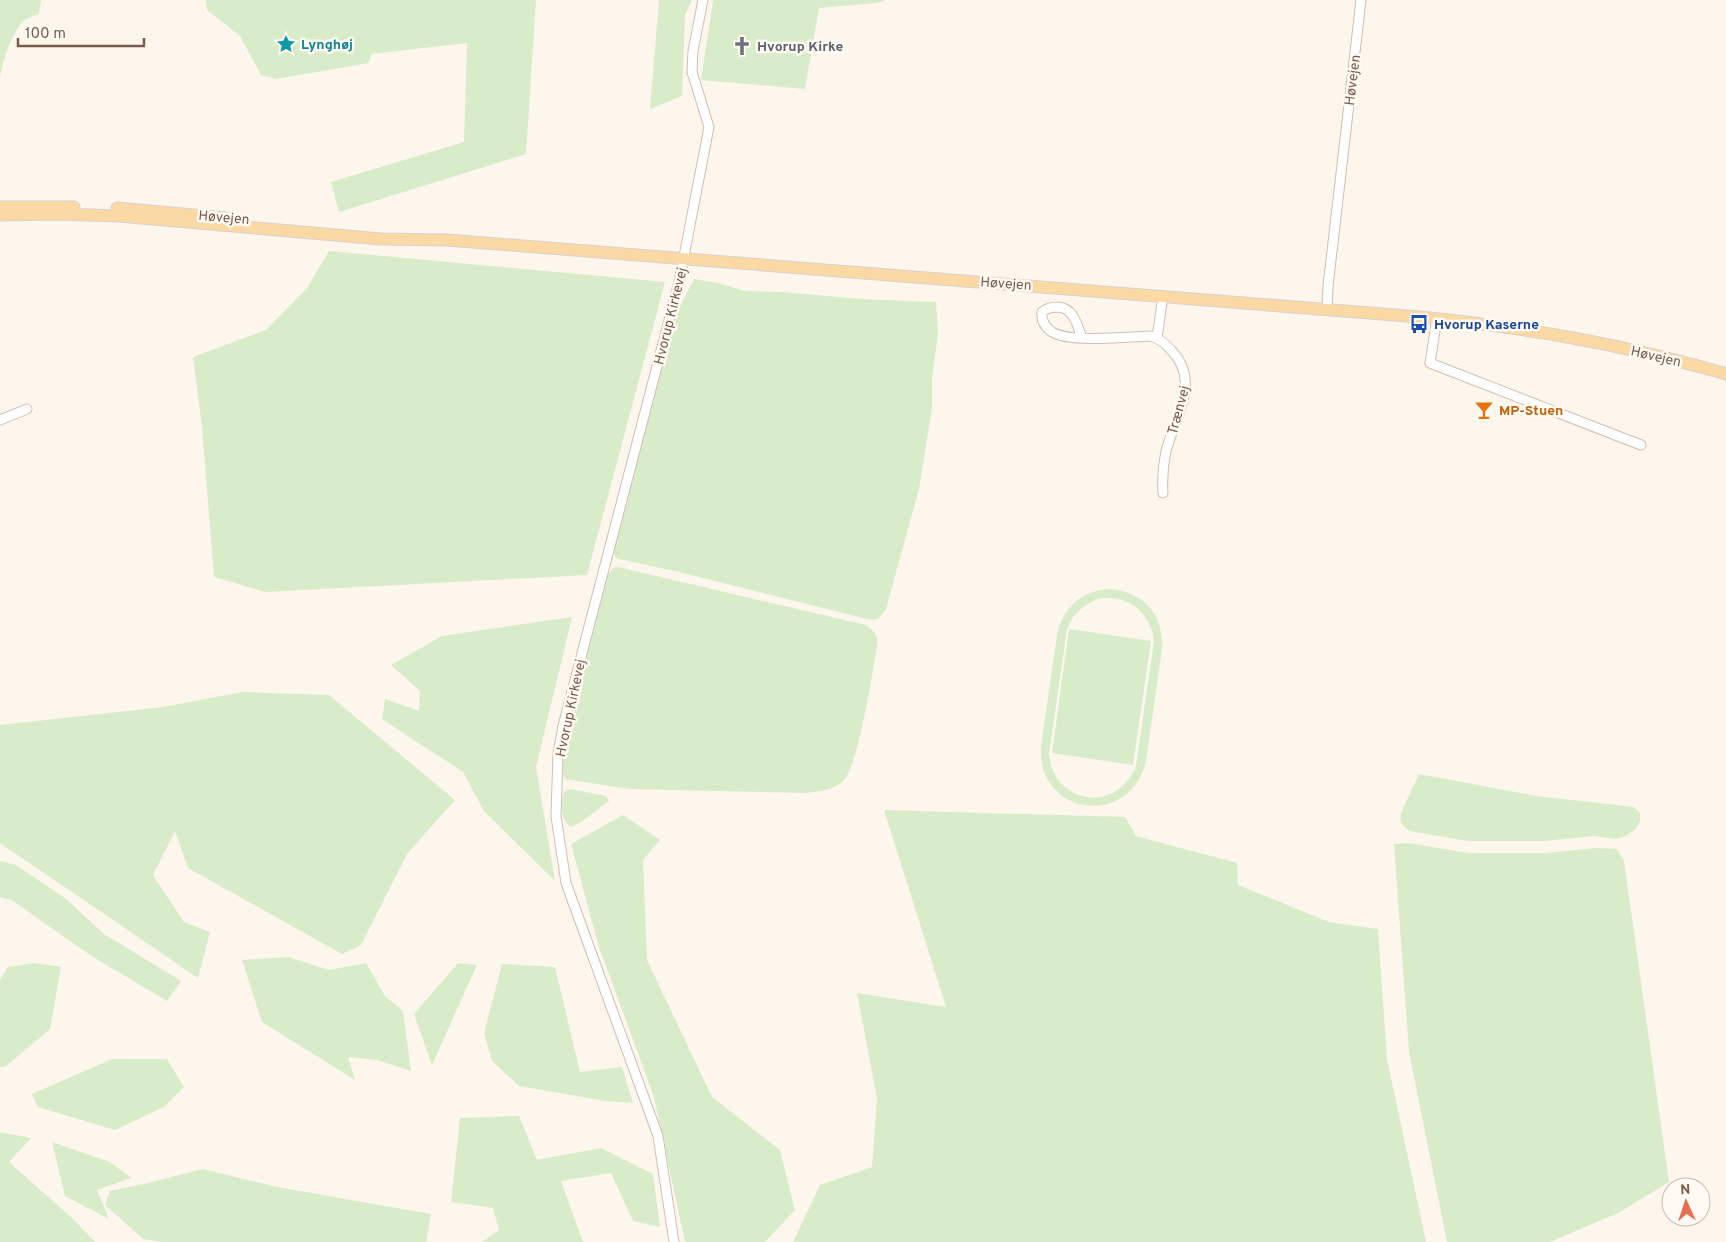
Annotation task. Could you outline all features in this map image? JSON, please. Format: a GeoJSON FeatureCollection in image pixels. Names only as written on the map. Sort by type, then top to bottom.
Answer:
{"type":"FeatureCollection","features":[{"type":"Feature","properties":{"kind":"main road","name":"Høvejen"},"geometry":{"type":"LineString","coordinates":[[0,207],[119,208],[383,231],[446,240]]}},
{"type":"Feature","properties":{"kind":"main road","name":"Høvejen"},"geometry":{"type":"LineString","coordinates":[[0,215],[118,216],[381,239],[446,240],[1437,318],[1557,335],[1637,351],[1726,374]]}},
{"type":"Feature","properties":{"kind":"street"},"geometry":{"type":"LineString","coordinates":[[684,258],[709,127],[692,72],[693,52],[703,0]]}},
{"type":"Feature","properties":{"kind":"street","name":"Høvejen"},"geometry":{"type":"LineString","coordinates":[[1327,309],[1328,286],[1361,0]]}},
{"type":"Feature","properties":{"kind":"street","name":"Hvorup Kirkevej"},"geometry":{"type":"LineString","coordinates":[[674,1242],[658,1136],[568,893],[558,841],[556,800],[558,754],[567,710],[684,258]]}},
{"type":"Feature","properties":{"kind":"street"},"geometry":{"type":"LineString","coordinates":[[1082,338],[1073,316],[1068,310],[1059,307],[1048,307],[1042,312],[1045,326],[1052,332],[1065,336],[1082,338],[1150,336],[1157,338],[1163,296]]}},
{"type":"Feature","properties":{"kind":"street"},"geometry":{"type":"LineString","coordinates":[[1437,318],[1430,363],[1641,445]]}},
{"type":"Feature","properties":{"kind":"street","name":"Trænvej"},"geometry":{"type":"LineString","coordinates":[[1157,338],[1177,356],[1184,368],[1186,382],[1184,397],[1166,451],[1162,477],[1163,493]]}},
{"type":"Feature","properties":{"kind":"street"},"geometry":{"type":"LineString","coordinates":[[0,420],[27,409]]}},
{"type":"Feature","properties":{"kind":"green space"},"geometry":{"type":"Polygon","coordinates":[[[0,0],[41,0],[39,14],[22,22],[10,42],[0,78],[0,0]]]}},
{"type":"Feature","properties":{"kind":"green space"},"geometry":{"type":"Polygon","coordinates":[[[206,0],[536,0],[526,154],[339,212],[331,182],[464,142],[467,43],[371,54],[369,63],[276,79],[261,75],[240,36],[207,10],[206,0]]]}},
{"type":"Feature","properties":{"kind":"green space"},"geometry":{"type":"Polygon","coordinates":[[[659,0],[692,0],[685,15],[682,96],[650,109],[659,0]]]}},
{"type":"Feature","properties":{"kind":"green space"},"geometry":{"type":"Polygon","coordinates":[[[713,0],[886,0],[877,3],[819,8],[805,89],[701,80],[713,0]]]}},
{"type":"Feature","properties":{"kind":"green space"},"geometry":{"type":"Polygon","coordinates":[[[329,251],[665,282],[587,575],[265,592],[214,577],[202,427],[193,357],[266,330],[307,288],[329,251]]]}},
{"type":"Feature","properties":{"kind":"green space"},"geometry":{"type":"Polygon","coordinates":[[[694,279],[718,283],[745,291],[936,302],[938,334],[932,378],[932,408],[919,489],[886,609],[878,619],[871,620],[616,558],[613,550],[677,312],[694,279]]]}},
{"type":"Feature","properties":{"kind":"green space"},"geometry":{"type":"Polygon","coordinates":[[[618,567],[866,625],[872,629],[876,636],[877,646],[868,695],[860,738],[844,780],[831,788],[806,793],[629,789],[565,779],[562,771],[567,737],[607,576],[613,568],[618,567]]]}},
{"type":"Feature","properties":{"kind":"green space"},"geometry":{"type":"Polygon","coordinates":[[[1108,589],[1131,594],[1149,607],[1159,625],[1162,636],[1162,649],[1146,761],[1137,783],[1122,797],[1104,805],[1086,805],[1068,799],[1053,787],[1043,770],[1041,746],[1060,625],[1069,609],[1075,603],[1089,593],[1108,589]],[[1102,598],[1085,606],[1076,613],[1067,629],[1049,754],[1053,771],[1062,784],[1074,793],[1087,797],[1101,797],[1115,792],[1127,781],[1136,766],[1154,641],[1148,622],[1137,608],[1130,603],[1112,598],[1102,598]]]}},
{"type":"Feature","properties":{"kind":"green space"},"geometry":{"type":"Polygon","coordinates":[[[572,617],[536,767],[555,881],[484,811],[463,772],[382,719],[385,699],[419,711],[420,691],[391,665],[442,636],[572,617]]]}},
{"type":"Feature","properties":{"kind":"green space"},"geometry":{"type":"Polygon","coordinates":[[[1069,629],[1151,641],[1133,765],[1052,753],[1069,629]]]}},
{"type":"Feature","properties":{"kind":"green space"},"geometry":{"type":"Polygon","coordinates":[[[242,692],[329,695],[455,800],[407,854],[361,945],[342,954],[188,868],[175,831],[153,875],[184,922],[210,932],[198,978],[0,843],[0,725],[163,707],[242,692]]]}},
{"type":"Feature","properties":{"kind":"green space"},"geometry":{"type":"Polygon","coordinates":[[[1419,774],[1536,796],[1634,807],[1640,813],[1640,821],[1635,830],[1616,839],[1594,836],[1544,841],[1468,841],[1410,831],[1402,824],[1400,816],[1419,774]]]}},
{"type":"Feature","properties":{"kind":"green space"},"geometry":{"type":"Polygon","coordinates":[[[570,789],[606,796],[609,801],[581,822],[571,827],[563,816],[562,806],[564,792],[570,789]]]}},
{"type":"Feature","properties":{"kind":"green space"},"geometry":{"type":"Polygon","coordinates":[[[884,810],[1125,817],[1136,836],[1237,863],[1238,885],[1329,922],[1378,929],[1387,1059],[1426,1242],[793,1242],[820,1185],[872,1167],[877,1098],[857,993],[946,1007],[884,810]]]}},
{"type":"Feature","properties":{"kind":"green space"},"geometry":{"type":"Polygon","coordinates":[[[623,815],[660,840],[643,860],[647,960],[712,1097],[780,1150],[795,1210],[765,1242],[685,1242],[654,1097],[599,947],[571,844],[623,815]]]}},
{"type":"Feature","properties":{"kind":"green space"},"geometry":{"type":"Polygon","coordinates":[[[1409,843],[1468,853],[1546,853],[1596,848],[1617,849],[1624,861],[1668,1177],[1661,1177],[1661,1187],[1620,1212],[1550,1242],[1447,1242],[1409,1052],[1394,844],[1409,843]]]}},
{"type":"Feature","properties":{"kind":"green space"},"geometry":{"type":"Polygon","coordinates":[[[0,861],[16,865],[65,898],[104,934],[181,981],[167,1001],[93,957],[13,901],[0,897],[0,861]]]}},
{"type":"Feature","properties":{"kind":"green space"},"geometry":{"type":"Polygon","coordinates":[[[288,957],[329,970],[366,963],[385,996],[403,1011],[411,1071],[377,1060],[348,1057],[355,1080],[262,1022],[242,960],[288,957]]]}},
{"type":"Feature","properties":{"kind":"green space"},"geometry":{"type":"Polygon","coordinates":[[[34,963],[61,967],[50,1029],[5,1067],[0,1067],[0,980],[8,967],[34,963]]]}},
{"type":"Feature","properties":{"kind":"green space"},"geometry":{"type":"Polygon","coordinates":[[[458,963],[477,965],[432,1065],[414,1014],[458,963]]]}},
{"type":"Feature","properties":{"kind":"green space"},"geometry":{"type":"Polygon","coordinates":[[[502,964],[555,967],[580,1072],[622,1067],[633,1103],[605,1101],[519,1086],[492,1061],[484,1033],[502,964]]]}},
{"type":"Feature","properties":{"kind":"green space"},"geometry":{"type":"Polygon","coordinates":[[[112,1059],[167,1059],[184,1087],[164,1107],[115,1130],[38,1107],[32,1094],[112,1059]]]}},
{"type":"Feature","properties":{"kind":"green space"},"geometry":{"type":"Polygon","coordinates":[[[519,1116],[537,1160],[601,1148],[653,1174],[660,1227],[633,1221],[611,1173],[561,1181],[583,1242],[482,1242],[499,1230],[493,1208],[451,1202],[460,1118],[519,1116]]]}},
{"type":"Feature","properties":{"kind":"green space"},"geometry":{"type":"Polygon","coordinates":[[[0,1132],[31,1138],[9,1162],[71,1217],[95,1242],[0,1242],[0,1132]]]}},
{"type":"Feature","properties":{"kind":"green space"},"geometry":{"type":"Polygon","coordinates":[[[52,1142],[110,1162],[131,1178],[97,1190],[109,1219],[65,1196],[52,1142]]]}},
{"type":"Feature","properties":{"kind":"green space"},"geometry":{"type":"Polygon","coordinates":[[[203,1169],[277,1187],[431,1214],[427,1242],[162,1242],[143,1239],[105,1205],[110,1191],[203,1169]]]}},
{"type":"Feature","properties":{"kind":"place","name":"Lynghøj"},"geometry":{"type":"Point","coordinates":[286,44]}},
{"type":"Feature","properties":{"kind":"place","name":"Hvorup Kirke"},"geometry":{"type":"Point","coordinates":[742,46]}},
{"type":"Feature","properties":{"kind":"place","name":"Hvorup Kaserne"},"geometry":{"type":"Point","coordinates":[1419,324]}},
{"type":"Feature","properties":{"kind":"place","name":"MP-Stuen"},"geometry":{"type":"Point","coordinates":[1484,410]}}]}
